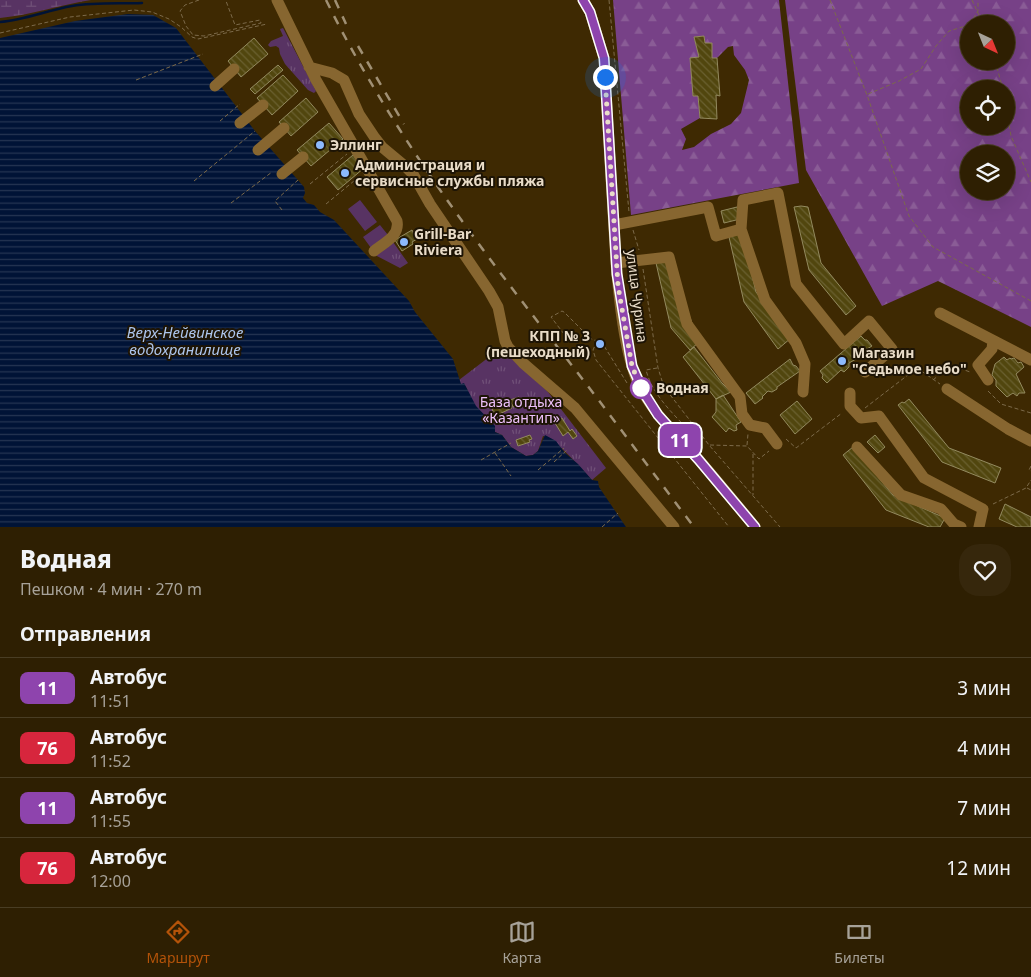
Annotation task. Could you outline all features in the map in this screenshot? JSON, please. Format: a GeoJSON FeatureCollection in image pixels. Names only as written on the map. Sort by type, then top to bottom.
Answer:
{"type":"FeatureCollection","features":[{"type":"Feature","properties":{"kind":"street"},"geometry":{"type":"LineString","coordinates":[[277,0],[330,105],[397,221],[396,233],[374,251]]}},
{"type":"Feature","properties":{"kind":"street","name":"улица Чурина"},"geometry":{"type":"LineString","coordinates":[[583,0],[590,12],[604,58],[616,263],[630,357],[643,381],[650,404],[658,415],[755,527]]}},
{"type":"Feature","properties":{"kind":"street"},"geometry":{"type":"LineString","coordinates":[[310,67],[332,73],[344,80],[359,114],[375,138],[382,147],[413,174],[430,204],[489,291],[498,308],[505,342],[518,358],[575,408],[674,527]]}},
{"type":"Feature","properties":{"kind":"street"},"geometry":{"type":"LineString","coordinates":[[215,86],[234,69]]}},
{"type":"Feature","properties":{"kind":"street"},"geometry":{"type":"LineString","coordinates":[[240,123],[263,105]]}},
{"type":"Feature","properties":{"kind":"street"},"geometry":{"type":"LineString","coordinates":[[258,150],[284,128]]}},
{"type":"Feature","properties":{"kind":"street"},"geometry":{"type":"LineString","coordinates":[[279,172],[303,157]]}},
{"type":"Feature","properties":{"kind":"street"},"geometry":{"type":"LineString","coordinates":[[804,392],[805,364],[796,343],[765,300],[741,229],[743,200],[778,193],[796,284],[844,344],[869,322],[892,348],[865,372]]}},
{"type":"Feature","properties":{"kind":"street"},"geometry":{"type":"LineString","coordinates":[[614,225],[708,207],[716,236],[741,229]]}},
{"type":"Feature","properties":{"kind":"street"},"geometry":{"type":"LineString","coordinates":[[616,263],[670,257],[688,324],[740,397],[742,414],[750,425],[765,428],[777,444]]}},
{"type":"Feature","properties":{"kind":"street"},"geometry":{"type":"LineString","coordinates":[[940,313],[1031,360]]}},
{"type":"Feature","properties":{"kind":"street"},"geometry":{"type":"LineString","coordinates":[[988,386],[978,364],[992,349],[993,340]]}},
{"type":"Feature","properties":{"kind":"street"},"geometry":{"type":"LineString","coordinates":[[947,389],[1008,429],[1031,441]]}},
{"type":"Feature","properties":{"kind":"street"},"geometry":{"type":"LineString","coordinates":[[850,392],[850,406],[861,418],[879,416],[924,478],[983,509],[979,527]]}},
{"type":"Feature","properties":{"kind":"street"},"geometry":{"type":"LineString","coordinates":[[857,447],[901,495],[941,509],[954,524],[961,527]]}},
{"type":"Feature","properties":{"kind":"path"},"geometry":{"type":"LineString","coordinates":[[199,0],[185,5],[180,11],[186,26],[193,35],[204,36],[261,23],[260,20],[235,25],[227,0]]}},
{"type":"Feature","properties":{"kind":"path"},"geometry":{"type":"LineString","coordinates":[[609,0],[630,222],[642,261],[658,368],[664,387],[709,444],[780,527]]}},
{"type":"Feature","properties":{"kind":"path"},"geometry":{"type":"LineString","coordinates":[[830,0],[867,94],[909,216],[933,247],[1031,301]]}},
{"type":"Feature","properties":{"kind":"path"},"geometry":{"type":"LineString","coordinates":[[972,0],[979,15]]}},
{"type":"Feature","properties":{"kind":"path"},"geometry":{"type":"LineString","coordinates":[[975,15],[978,11],[978,0]]}},
{"type":"Feature","properties":{"kind":"path"},"geometry":{"type":"LineString","coordinates":[[0,33],[70,17],[134,10],[152,12],[169,19],[192,37],[198,39],[267,24]]}},
{"type":"Feature","properties":{"kind":"path"},"geometry":{"type":"LineString","coordinates":[[867,94],[899,81],[921,69],[948,31],[960,27]]}},
{"type":"Feature","properties":{"kind":"path"},"geometry":{"type":"LineString","coordinates":[[136,80],[203,54]]}},
{"type":"Feature","properties":{"kind":"path"},"geometry":{"type":"LineString","coordinates":[[220,121],[240,104]]}},
{"type":"Feature","properties":{"kind":"path"},"geometry":{"type":"LineString","coordinates":[[194,181],[255,131]]}},
{"type":"Feature","properties":{"kind":"path"},"geometry":{"type":"LineString","coordinates":[[1011,135],[1031,182]]}},
{"type":"Feature","properties":{"kind":"path"},"geometry":{"type":"LineString","coordinates":[[310,184],[355,147]]}},
{"type":"Feature","properties":{"kind":"path"},"geometry":{"type":"LineString","coordinates":[[326,204],[368,170]]}},
{"type":"Feature","properties":{"kind":"path"},"geometry":{"type":"LineString","coordinates":[[231,203],[279,172]]}},
{"type":"Feature","properties":{"kind":"path"},"geometry":{"type":"LineString","coordinates":[[282,210],[275,201],[298,180]]}},
{"type":"Feature","properties":{"kind":"path"},"geometry":{"type":"LineString","coordinates":[[564,334],[551,317],[562,311],[589,337],[604,344],[628,385],[643,381]]}},
{"type":"Feature","properties":{"kind":"path"},"geometry":{"type":"LineString","coordinates":[[597,341],[593,350],[596,360],[729,527]]}},
{"type":"Feature","properties":{"kind":"path"},"geometry":{"type":"LineString","coordinates":[[518,358],[533,357],[544,349]]}},
{"type":"Feature","properties":{"kind":"path"},"geometry":{"type":"LineString","coordinates":[[933,380],[951,365],[970,372],[978,364]]}},
{"type":"Feature","properties":{"kind":"path"},"geometry":{"type":"LineString","coordinates":[[643,381],[646,370],[658,368]]}},
{"type":"Feature","properties":{"kind":"path"},"geometry":{"type":"LineString","coordinates":[[857,414],[917,368],[947,389]]}},
{"type":"Feature","properties":{"kind":"path"},"geometry":{"type":"LineString","coordinates":[[643,381],[699,441],[704,437]]}},
{"type":"Feature","properties":{"kind":"path"},"geometry":{"type":"LineString","coordinates":[[988,386],[1001,404],[1031,412]]}},
{"type":"Feature","properties":{"kind":"path"},"geometry":{"type":"LineString","coordinates":[[709,444],[747,446],[759,459],[777,444],[796,448],[837,417]]}},
{"type":"Feature","properties":{"kind":"path"},"geometry":{"type":"LineString","coordinates":[[747,446],[750,425]]}},
{"type":"Feature","properties":{"kind":"path"},"geometry":{"type":"LineString","coordinates":[[482,460],[510,442]]}},
{"type":"Feature","properties":{"kind":"path"},"geometry":{"type":"LineString","coordinates":[[538,470],[564,448]]}},
{"type":"Feature","properties":{"kind":"path"},"geometry":{"type":"LineString","coordinates":[[554,462],[566,450]]}},
{"type":"Feature","properties":{"kind":"path"},"geometry":{"type":"LineString","coordinates":[[495,453],[511,476]]}},
{"type":"Feature","properties":{"kind":"path"},"geometry":{"type":"LineString","coordinates":[[753,453],[753,496]]}},
{"type":"Feature","properties":{"kind":"path"},"geometry":{"type":"LineString","coordinates":[[1031,466],[1029,470],[1031,471]]}},
{"type":"Feature","properties":{"kind":"path"},"geometry":{"type":"LineString","coordinates":[[983,509],[1026,488],[1031,480]]}},
{"type":"Feature","properties":{"kind":"path"},"geometry":{"type":"LineString","coordinates":[[1026,488],[1031,490]]}},
{"type":"Feature","properties":{"kind":"path"},"geometry":{"type":"LineString","coordinates":[[602,527],[618,513]]}},
{"type":"Feature","properties":{"kind":"green space"},"geometry":{"type":"Polygon","coordinates":[[[0,0],[91,0],[23,15],[0,18],[0,0]]]}},
{"type":"Feature","properties":{"kind":"green space"},"geometry":{"type":"Polygon","coordinates":[[[613,0],[779,0],[799,183],[631,215],[613,0]],[[704,36],[694,37],[699,57],[690,59],[693,96],[698,96],[700,118],[681,129],[686,139],[682,150],[694,147],[711,134],[731,124],[741,113],[749,80],[745,70],[734,55],[733,46],[728,47],[717,58],[712,58],[712,44],[705,43],[704,36]]]}},
{"type":"Feature","properties":{"kind":"green space"},"geometry":{"type":"Polygon","coordinates":[[[785,0],[1031,0],[1031,327],[938,281],[882,306],[806,170],[785,0]]]}},
{"type":"Feature","properties":{"kind":"green space"},"geometry":{"type":"Polygon","coordinates":[[[283,28],[316,91],[314,93],[308,90],[285,64],[279,48],[268,45],[271,41],[283,36],[280,29],[283,28]]]}},
{"type":"Feature","properties":{"kind":"green space"},"geometry":{"type":"Polygon","coordinates":[[[360,200],[377,222],[365,231],[348,209],[360,200]]]}},
{"type":"Feature","properties":{"kind":"green space"},"geometry":{"type":"Polygon","coordinates":[[[380,225],[388,235],[371,248],[363,237],[380,225]]]}},
{"type":"Feature","properties":{"kind":"green space"},"geometry":{"type":"Polygon","coordinates":[[[393,242],[408,263],[400,268],[375,255],[393,242]]]}},
{"type":"Feature","properties":{"kind":"green space","name":"База отдыха «Казантип»"},"geometry":{"type":"Polygon","coordinates":[[[497,351],[507,354],[548,392],[606,468],[592,480],[568,454],[548,437],[543,436],[538,451],[533,455],[526,456],[511,447],[502,435],[495,432],[490,421],[475,406],[466,387],[464,384],[461,385],[459,380],[497,351]]]}},
{"type":"Feature","properties":{"kind":"water","name":"Верх-Нейвинское водохранилище"},"geometry":{"type":"Polygon","coordinates":[[[128,14],[153,15],[176,28],[255,131],[304,187],[305,193],[303,198],[307,203],[314,205],[320,212],[334,220],[409,301],[415,312],[453,359],[461,384],[464,383],[476,406],[495,426],[495,432],[502,435],[511,447],[526,456],[533,455],[538,451],[545,435],[556,441],[565,453],[592,480],[598,481],[599,487],[626,527],[0,527],[0,38],[75,21],[128,14]]]}},
{"type":"Feature","properties":{"kind":"building"},"geometry":{"type":"Polygon","coordinates":[[[704,36],[705,43],[712,43],[712,58],[717,58],[720,96],[716,95],[717,119],[700,118],[698,96],[693,96],[690,58],[699,57],[694,37],[704,36]]]}},
{"type":"Feature","properties":{"kind":"building"},"geometry":{"type":"Polygon","coordinates":[[[254,38],[268,54],[241,77],[228,61],[254,38]]]}},
{"type":"Feature","properties":{"kind":"building"},"geometry":{"type":"Polygon","coordinates":[[[278,65],[283,70],[255,94],[250,89],[278,65]]]}},
{"type":"Feature","properties":{"kind":"building"},"geometry":{"type":"Polygon","coordinates":[[[283,75],[298,91],[272,115],[257,98],[283,75]]]}},
{"type":"Feature","properties":{"kind":"building","name":"Эллинг"},"geometry":{"type":"Polygon","coordinates":[[[306,98],[318,112],[291,136],[279,122],[306,98]]]}},
{"type":"Feature","properties":{"kind":"building","name":"Эллинг"},"geometry":{"type":"Polygon","coordinates":[[[329,123],[343,139],[311,166],[297,150],[329,123]]]}},
{"type":"Feature","properties":{"kind":"building","name":"Администрация и сервисные службы пляжа"},"geometry":{"type":"Polygon","coordinates":[[[353,155],[364,168],[338,190],[327,177],[353,155]]]}},
{"type":"Feature","properties":{"kind":"building"},"geometry":{"type":"Polygon","coordinates":[[[737,207],[740,219],[724,223],[721,211],[737,207]]]}},
{"type":"Feature","properties":{"kind":"building"},"geometry":{"type":"Polygon","coordinates":[[[794,207],[808,207],[821,263],[856,306],[846,315],[809,270],[794,207]]]}},
{"type":"Feature","properties":{"kind":"building"},"geometry":{"type":"Polygon","coordinates":[[[412,230],[417,239],[402,251],[395,240],[412,230]]]}},
{"type":"Feature","properties":{"kind":"building"},"geometry":{"type":"Polygon","coordinates":[[[742,233],[756,292],[791,338],[778,349],[744,302],[729,237],[742,233]]]}},
{"type":"Feature","properties":{"kind":"building"},"geometry":{"type":"Polygon","coordinates":[[[669,261],[699,342],[690,350],[671,328],[656,263],[669,261]]]}},
{"type":"Feature","properties":{"kind":"building","name":"Магазин \"Седьмое небо\""},"geometry":{"type":"Polygon","coordinates":[[[861,336],[872,346],[855,356],[856,359],[849,363],[849,367],[844,372],[841,370],[827,383],[822,378],[823,375],[820,371],[861,336]]]}},
{"type":"Feature","properties":{"kind":"building"},"geometry":{"type":"Polygon","coordinates":[[[694,347],[731,392],[716,399],[683,357],[694,347]]]}},
{"type":"Feature","properties":{"kind":"building"},"geometry":{"type":"Polygon","coordinates":[[[1004,357],[1007,360],[1014,358],[1018,363],[1021,362],[1024,367],[1016,374],[1025,393],[1019,393],[1017,396],[1013,393],[1007,397],[996,386],[996,380],[992,375],[995,364],[1004,357]]]}},
{"type":"Feature","properties":{"kind":"building"},"geometry":{"type":"Polygon","coordinates":[[[790,359],[793,365],[800,371],[777,387],[777,389],[772,392],[768,391],[755,404],[746,393],[790,359]]]}},
{"type":"Feature","properties":{"kind":"building"},"geometry":{"type":"Polygon","coordinates":[[[723,395],[741,422],[736,425],[737,430],[734,431],[729,428],[726,432],[712,417],[716,412],[716,399],[723,395]]]}},
{"type":"Feature","properties":{"kind":"building"},"geometry":{"type":"Polygon","coordinates":[[[519,397],[522,403],[513,407],[510,400],[519,397]]]}},
{"type":"Feature","properties":{"kind":"building"},"geometry":{"type":"Polygon","coordinates":[[[909,399],[949,448],[1001,468],[995,483],[942,462],[898,405],[909,399]]]}},
{"type":"Feature","properties":{"kind":"building"},"geometry":{"type":"Polygon","coordinates":[[[509,401],[512,408],[495,416],[492,409],[509,401]]]}},
{"type":"Feature","properties":{"kind":"building"},"geometry":{"type":"Polygon","coordinates":[[[797,401],[812,419],[795,434],[780,415],[797,401]]]}},
{"type":"Feature","properties":{"kind":"building"},"geometry":{"type":"Polygon","coordinates":[[[562,418],[570,431],[572,429],[577,436],[573,439],[568,432],[563,436],[555,423],[562,418]]]}},
{"type":"Feature","properties":{"kind":"building"},"geometry":{"type":"Polygon","coordinates":[[[530,435],[532,439],[529,440],[530,442],[518,446],[516,440],[530,435]]]}},
{"type":"Feature","properties":{"kind":"building"},"geometry":{"type":"Polygon","coordinates":[[[875,435],[885,447],[878,453],[867,442],[875,435]]]}},
{"type":"Feature","properties":{"kind":"building"},"geometry":{"type":"Polygon","coordinates":[[[853,447],[893,495],[945,518],[940,527],[929,527],[886,510],[843,455],[853,447]]]}},
{"type":"Feature","properties":{"kind":"building"},"geometry":{"type":"Polygon","coordinates":[[[1005,504],[1031,517],[1031,527],[1017,527],[999,519],[1005,504]]]}},
{"type":"Feature","properties":{"kind":"waterway"},"geometry":{"type":"LineString","coordinates":[[0,22],[81,5],[142,3]]}},
{"type":"Feature","properties":{"kind":"railway"},"geometry":{"type":"LineString","coordinates":[[326,0],[376,92],[433,180],[495,266],[694,527]]}},
{"type":"Feature","properties":{"kind":"railway"},"geometry":{"type":"LineString","coordinates":[[335,0],[346,24]]}},
{"type":"Feature","properties":{"kind":"railway"},"geometry":{"type":"LineString","coordinates":[[358,46],[404,124]]}},
{"type":"Feature","properties":{"kind":"bus line","name":"11"},"geometry":{"type":"LineString","coordinates":[[583,0],[590,12],[604,58],[618,286],[632,366],[638,382],[658,415],[755,527]]}},
{"type":"Feature","properties":{"kind":"place","name":"Эллинг"},"geometry":{"type":"Point","coordinates":[320,145]}},
{"type":"Feature","properties":{"kind":"place","name":"Администрация и сервисные службы пляжа"},"geometry":{"type":"Point","coordinates":[345,173]}},
{"type":"Feature","properties":{"kind":"place","name":"Grill-Bar Riviera"},"geometry":{"type":"Point","coordinates":[404,242]}},
{"type":"Feature","properties":{"kind":"place","name":"КПП № 3 (пешеходный)"},"geometry":{"type":"Point","coordinates":[600,344]}},
{"type":"Feature","properties":{"kind":"place","name":"Магазин \"Седьмое небо\""},"geometry":{"type":"Point","coordinates":[842,361]}},
{"type":"Feature","properties":{"kind":"place","name":"Водная"},"geometry":{"type":"Point","coordinates":[641,388]}},
{"type":"Feature","properties":{"kind":"route"},"geometry":{"type":"LineString","coordinates":[[605,77],[618,286],[632,366],[641,388]]}}]}
